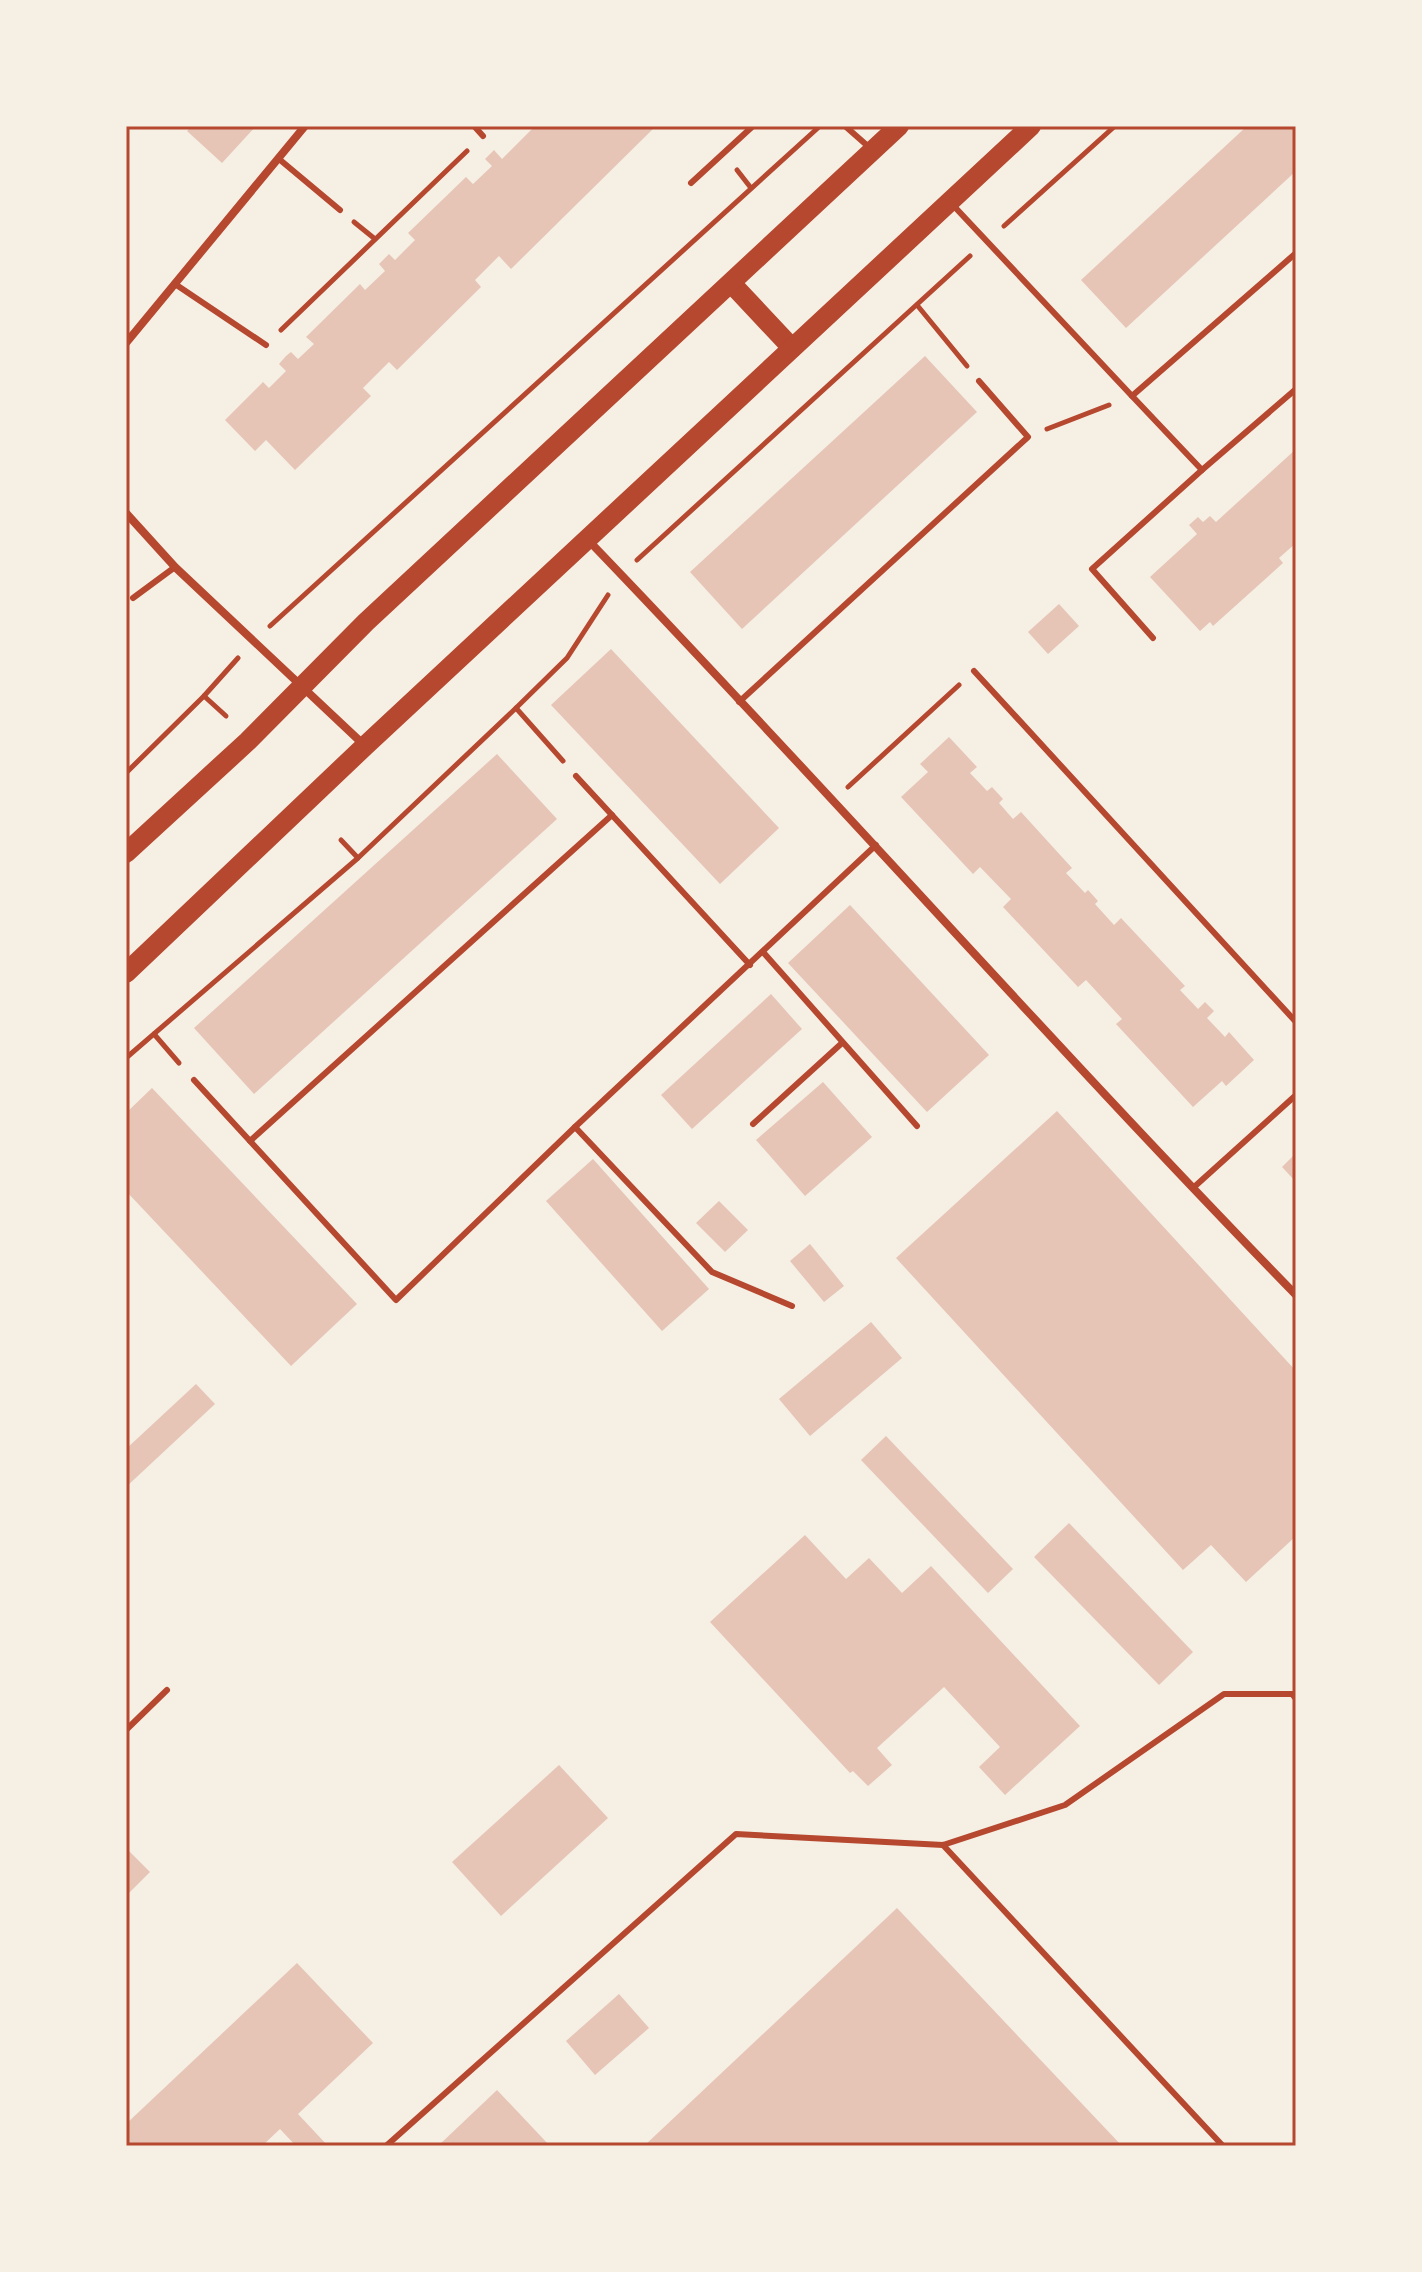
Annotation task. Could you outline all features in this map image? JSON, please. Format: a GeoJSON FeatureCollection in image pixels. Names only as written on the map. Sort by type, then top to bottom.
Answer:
{"type":"FeatureCollection","features":[{"type":"Feature","properties":{"kind":"main road"},"geometry":{"type":"LineString","coordinates":[[126,853],[248,741],[366,622],[899,126]]}},
{"type":"Feature","properties":{"kind":"main road"},"geometry":{"type":"LineString","coordinates":[[126,973],[365,746],[1031,126]]}},
{"type":"Feature","properties":{"kind":"main road"},"geometry":{"type":"LineString","coordinates":[[732,284],[792,348]]}},
{"type":"Feature","properties":{"kind":"street"},"geometry":{"type":"LineString","coordinates":[[126,343],[305,126]]}},
{"type":"Feature","properties":{"kind":"street"},"geometry":{"type":"LineString","coordinates":[[126,513],[175,567],[365,746]]}},
{"type":"Feature","properties":{"kind":"street"},"geometry":{"type":"LineString","coordinates":[[587,539],[1296,1295]]}},
{"type":"Feature","properties":{"kind":"lane"},"geometry":{"type":"LineString","coordinates":[[474,126],[483,136]]}},
{"type":"Feature","properties":{"kind":"lane"},"geometry":{"type":"LineString","coordinates":[[691,183],[753,126]]}},
{"type":"Feature","properties":{"kind":"lane"},"geometry":{"type":"LineString","coordinates":[[845,126],[873,150]]}},
{"type":"Feature","properties":{"kind":"lane"},"geometry":{"type":"LineString","coordinates":[[279,159],[340,210]]}},
{"type":"Feature","properties":{"kind":"lane"},"geometry":{"type":"LineString","coordinates":[[949,201],[1202,470]]}},
{"type":"Feature","properties":{"kind":"lane"},"geometry":{"type":"LineString","coordinates":[[1132,396],[1296,253]]}},
{"type":"Feature","properties":{"kind":"lane"},"geometry":{"type":"LineString","coordinates":[[175,284],[266,345]]}},
{"type":"Feature","properties":{"kind":"lane"},"geometry":{"type":"LineString","coordinates":[[739,702],[1028,437],[979,381]]}},
{"type":"Feature","properties":{"kind":"lane"},"geometry":{"type":"LineString","coordinates":[[1153,638],[1092,569],[1296,389]]}},
{"type":"Feature","properties":{"kind":"lane"},"geometry":{"type":"LineString","coordinates":[[133,598],[175,567]]}},
{"type":"Feature","properties":{"kind":"lane"},"geometry":{"type":"LineString","coordinates":[[974,671],[1296,1022]]}},
{"type":"Feature","properties":{"kind":"lane"},"geometry":{"type":"LineString","coordinates":[[576,776],[750,965]]}},
{"type":"Feature","properties":{"kind":"lane"},"geometry":{"type":"LineString","coordinates":[[250,1141],[612,815]]}},
{"type":"Feature","properties":{"kind":"lane"},"geometry":{"type":"LineString","coordinates":[[194,1080],[396,1300],[575,1127],[876,845]]}},
{"type":"Feature","properties":{"kind":"lane"},"geometry":{"type":"LineString","coordinates":[[763,952],[917,1126]]}},
{"type":"Feature","properties":{"kind":"lane"},"geometry":{"type":"LineString","coordinates":[[753,1124],[842,1043]]}},
{"type":"Feature","properties":{"kind":"lane"},"geometry":{"type":"LineString","coordinates":[[1193,1188],[1296,1095]]}},
{"type":"Feature","properties":{"kind":"lane"},"geometry":{"type":"LineString","coordinates":[[575,1127],[712,1272],[792,1306]]}},
{"type":"Feature","properties":{"kind":"lane"},"geometry":{"type":"LineString","coordinates":[[126,1730],[167,1690]]}},
{"type":"Feature","properties":{"kind":"lane"},"geometry":{"type":"LineString","coordinates":[[386,2146],[736,1834],[943,1845],[1065,1805],[1224,1694],[1292,1694],[1296,1699]]}},
{"type":"Feature","properties":{"kind":"lane"},"geometry":{"type":"LineString","coordinates":[[943,1845],[1223,2146]]}},
{"type":"Feature","properties":{"kind":"path"},"geometry":{"type":"LineString","coordinates":[[126,773],[204,696],[252,642],[820,126]]}},
{"type":"Feature","properties":{"kind":"path"},"geometry":{"type":"LineString","coordinates":[[266,345],[483,136]]}},
{"type":"Feature","properties":{"kind":"path"},"geometry":{"type":"LineString","coordinates":[[917,305],[979,381]]}},
{"type":"Feature","properties":{"kind":"path"},"geometry":{"type":"LineString","coordinates":[[1028,437],[1132,396]]}},
{"type":"Feature","properties":{"kind":"path"},"geometry":{"type":"LineString","coordinates":[[833,800],[974,671]]}},
{"type":"Feature","properties":{"kind":"path"},"geometry":{"type":"LineString","coordinates":[[204,696],[226,716]]}},
{"type":"Feature","properties":{"kind":"path"},"geometry":{"type":"LineString","coordinates":[[516,708],[576,776]]}},
{"type":"Feature","properties":{"kind":"path"},"geometry":{"type":"LineString","coordinates":[[341,840],[358,858]]}},
{"type":"Feature","properties":{"kind":"path"},"geometry":{"type":"LineString","coordinates":[[154,1034],[194,1080]]}},
{"type":"Feature","properties":{"kind":"building"},"geometry":{"type":"Polygon","coordinates":[[[192,126],[256,126],[222,163],[187,131],[192,126]]]}},
{"type":"Feature","properties":{"kind":"building"},"geometry":{"type":"Polygon","coordinates":[[[529,126],[656,126],[511,269],[499,256],[475,280],[481,287],[397,370],[389,362],[363,388],[371,396],[295,470],[266,440],[255,451],[225,420],[263,382],[269,388],[286,371],[279,364],[286,356],[291,352],[298,359],[314,344],[306,337],[360,284],[365,290],[385,271],[379,264],[389,254],[395,260],[415,240],[408,233],[466,177],[473,184],[492,166],[485,159],[494,150],[502,159],[532,129],[529,126]]]}},
{"type":"Feature","properties":{"kind":"building"},"geometry":{"type":"Polygon","coordinates":[[[1247,126],[1296,126],[1296,171],[1126,328],[1081,280],[1247,126]]]}},
{"type":"Feature","properties":{"kind":"building"},"geometry":{"type":"Polygon","coordinates":[[[925,356],[977,412],[742,629],[690,572],[925,356]]]}},
{"type":"Feature","properties":{"kind":"building"},"geometry":{"type":"Polygon","coordinates":[[[1296,449],[1296,543],[1279,558],[1283,563],[1213,626],[1210,622],[1200,631],[1150,577],[1197,534],[1189,525],[1198,517],[1203,522],[1210,516],[1216,522],[1296,449]]]}},
{"type":"Feature","properties":{"kind":"building"},"geometry":{"type":"Polygon","coordinates":[[[1059,604],[1079,626],[1048,654],[1028,632],[1059,604]]]}},
{"type":"Feature","properties":{"kind":"building"},"geometry":{"type":"Polygon","coordinates":[[[611,649],[779,828],[720,884],[551,705],[611,649]]]}},
{"type":"Feature","properties":{"kind":"building"},"geometry":{"type":"Polygon","coordinates":[[[949,737],[977,767],[970,773],[987,791],[992,787],[1003,799],[999,803],[1013,819],[1021,812],[1072,868],[1066,873],[1085,893],[1088,890],[1098,901],[1095,904],[1114,925],[1121,918],[1185,986],[1180,990],[1198,1009],[1205,1002],[1214,1011],[1207,1018],[1225,1037],[1229,1032],[1254,1060],[1226,1086],[1222,1081],[1193,1107],[1116,1024],[1122,1019],[1086,980],[1078,987],[1003,907],[1011,899],[980,867],[973,874],[901,797],[928,772],[920,764],[949,737]]]}},
{"type":"Feature","properties":{"kind":"building"},"geometry":{"type":"Polygon","coordinates":[[[497,754],[557,819],[254,1094],[194,1028],[497,754]]]}},
{"type":"Feature","properties":{"kind":"building"},"geometry":{"type":"Polygon","coordinates":[[[850,905],[989,1055],[927,1112],[788,963],[850,905]]]}},
{"type":"Feature","properties":{"kind":"building"},"geometry":{"type":"Polygon","coordinates":[[[771,994],[802,1029],[692,1129],[661,1095],[771,994]]]}},
{"type":"Feature","properties":{"kind":"building"},"geometry":{"type":"Polygon","coordinates":[[[823,1082],[872,1137],[805,1196],[756,1140],[823,1082]]]}},
{"type":"Feature","properties":{"kind":"building"},"geometry":{"type":"Polygon","coordinates":[[[152,1088],[357,1304],[291,1366],[126,1191],[126,1113],[152,1088]]]}},
{"type":"Feature","properties":{"kind":"building"},"geometry":{"type":"Polygon","coordinates":[[[1057,1111],[1296,1371],[1296,1536],[1246,1582],[1211,1545],[1183,1570],[896,1258],[1057,1111]]]}},
{"type":"Feature","properties":{"kind":"building"},"geometry":{"type":"Polygon","coordinates":[[[1296,1153],[1296,1182],[1282,1167],[1296,1153]]]}},
{"type":"Feature","properties":{"kind":"building"},"geometry":{"type":"Polygon","coordinates":[[[593,1159],[709,1289],[662,1331],[546,1201],[593,1159]]]}},
{"type":"Feature","properties":{"kind":"building"},"geometry":{"type":"Polygon","coordinates":[[[719,1201],[748,1230],[725,1252],[696,1223],[719,1201]]]}},
{"type":"Feature","properties":{"kind":"building"},"geometry":{"type":"Polygon","coordinates":[[[810,1244],[844,1286],[824,1302],[790,1261],[810,1244]]]}},
{"type":"Feature","properties":{"kind":"building"},"geometry":{"type":"Polygon","coordinates":[[[871,1322],[902,1358],[810,1436],[779,1399],[871,1322]]]}},
{"type":"Feature","properties":{"kind":"building"},"geometry":{"type":"Polygon","coordinates":[[[196,1384],[215,1404],[126,1487],[126,1449],[196,1384]]]}},
{"type":"Feature","properties":{"kind":"building"},"geometry":{"type":"Polygon","coordinates":[[[886,1436],[1013,1569],[988,1593],[861,1460],[886,1436]]]}},
{"type":"Feature","properties":{"kind":"building"},"geometry":{"type":"Polygon","coordinates":[[[1069,1523],[1193,1652],[1159,1685],[1034,1557],[1069,1523]]]}},
{"type":"Feature","properties":{"kind":"building"},"geometry":{"type":"Polygon","coordinates":[[[805,1535],[846,1579],[869,1558],[902,1593],[931,1566],[1080,1726],[1005,1795],[979,1767],[1000,1747],[944,1687],[877,1748],[892,1765],[868,1786],[853,1771],[850,1773],[710,1622],[805,1535]]]}},
{"type":"Feature","properties":{"kind":"building"},"geometry":{"type":"Polygon","coordinates":[[[559,1765],[608,1818],[501,1916],[452,1862],[559,1765]]]}},
{"type":"Feature","properties":{"kind":"building"},"geometry":{"type":"Polygon","coordinates":[[[126,1848],[150,1872],[126,1896],[126,1848]]]}},
{"type":"Feature","properties":{"kind":"building"},"geometry":{"type":"Polygon","coordinates":[[[897,1908],[1122,2146],[644,2146],[897,1908]]]}},
{"type":"Feature","properties":{"kind":"building"},"geometry":{"type":"Polygon","coordinates":[[[297,1963],[373,2043],[298,2114],[328,2146],[296,2146],[280,2129],[262,2146],[126,2146],[126,2124],[297,1963]]]}},
{"type":"Feature","properties":{"kind":"building"},"geometry":{"type":"Polygon","coordinates":[[[619,1994],[649,2028],[595,2075],[566,2041],[619,1994]]]}},
{"type":"Feature","properties":{"kind":"building"},"geometry":{"type":"Polygon","coordinates":[[[497,2090],[550,2146],[438,2146],[497,2090]]]}}]}
